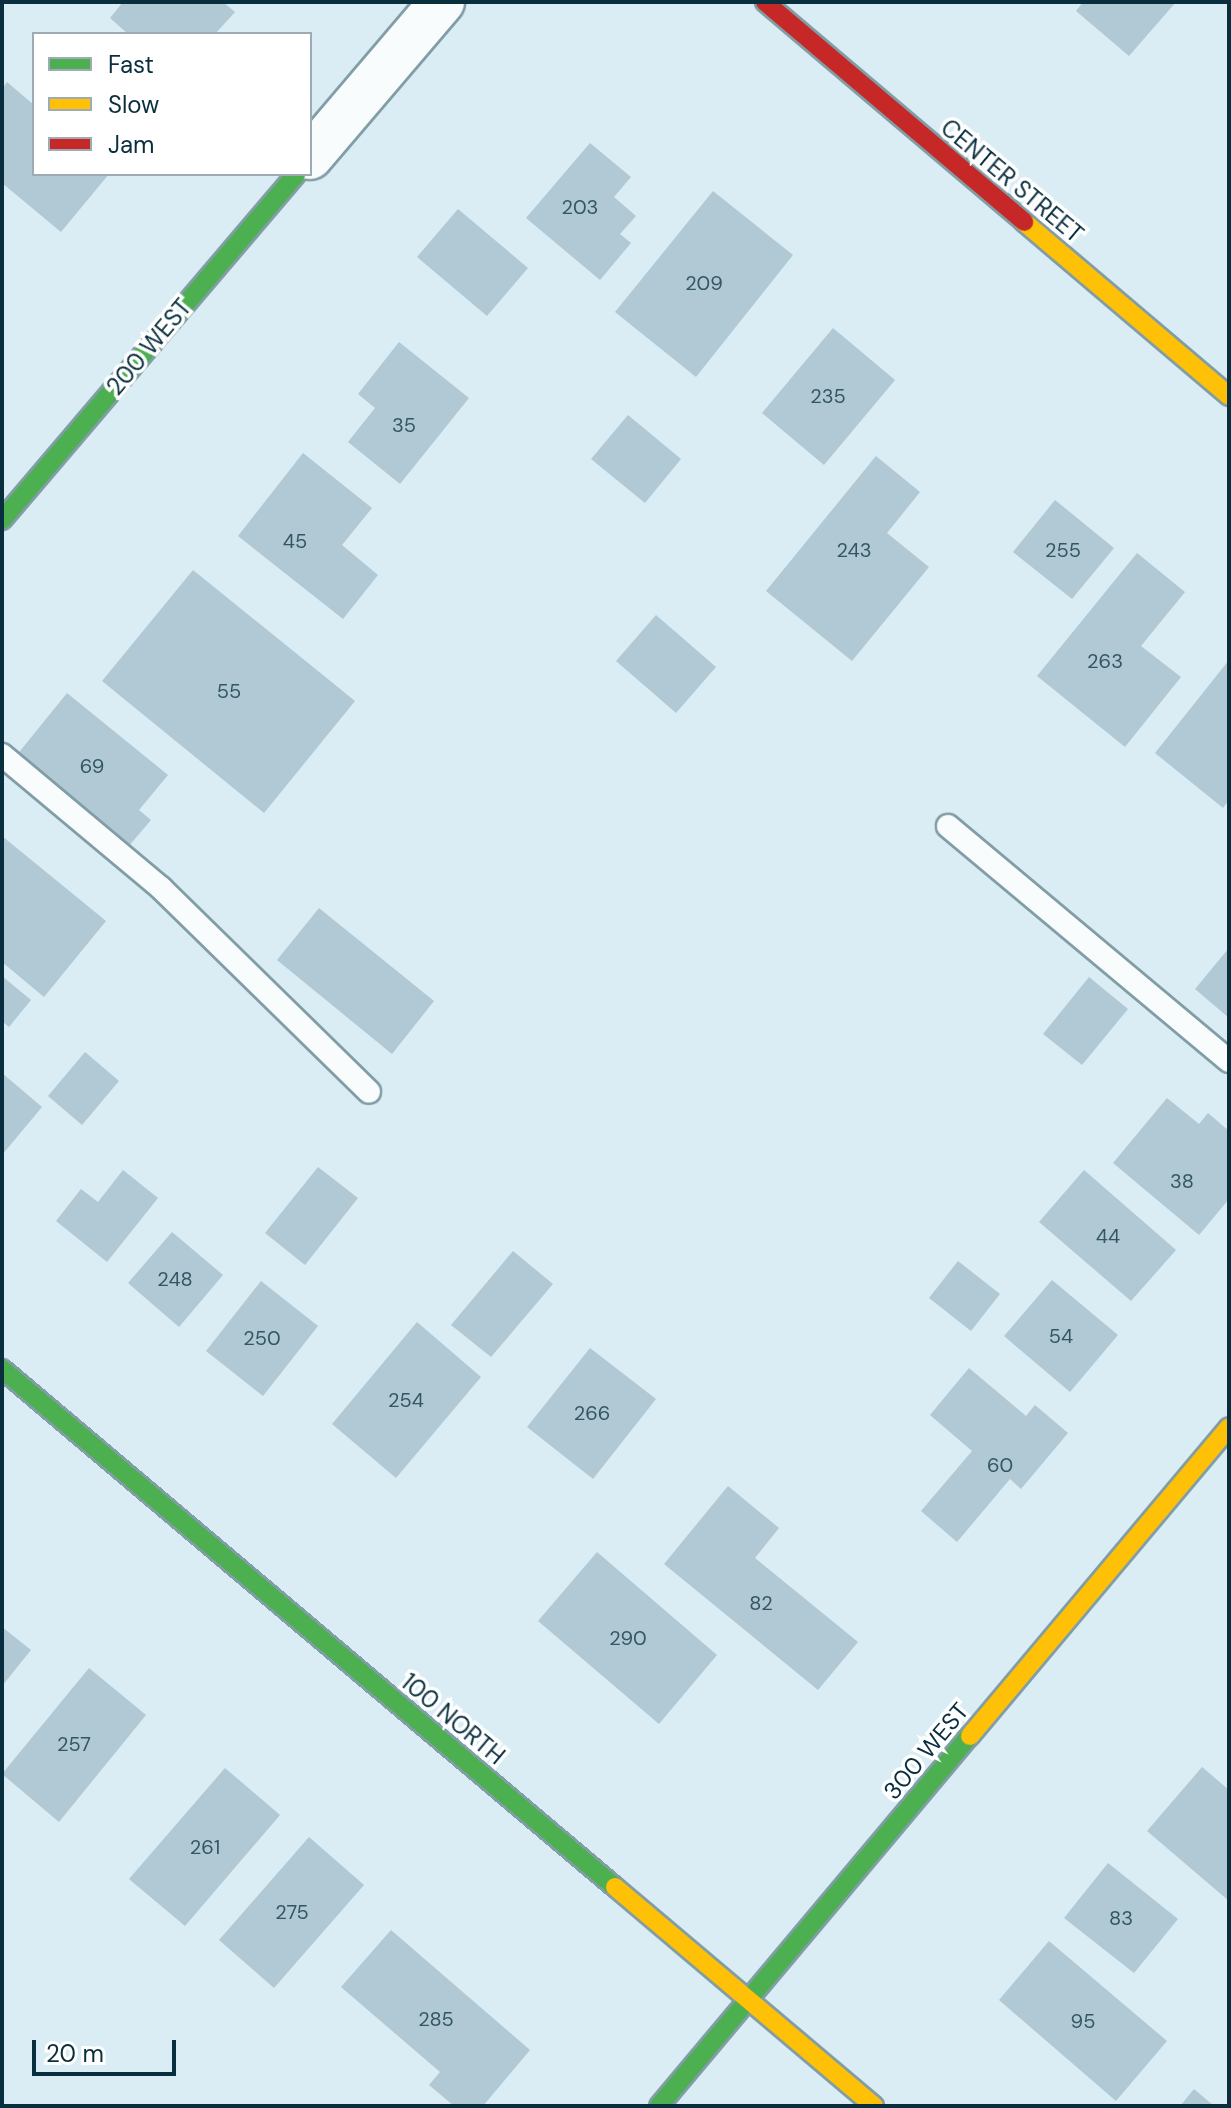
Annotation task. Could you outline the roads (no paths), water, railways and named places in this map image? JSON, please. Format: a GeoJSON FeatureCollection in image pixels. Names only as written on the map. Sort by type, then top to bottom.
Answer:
{"type":"FeatureCollection","features":[{"type":"Feature","properties":{"kind":"street"},"geometry":{"type":"LineString","coordinates":[[312,155],[442,2]]}},
{"type":"Feature","properties":{"kind":"street","name":"CENTER STREET"},"geometry":{"type":"LineString","coordinates":[[765,2],[1229,396]]}},
{"type":"Feature","properties":{"kind":"street","name":"200 WEST"},"geometry":{"type":"LineString","coordinates":[[2,520],[294,176]]}},
{"type":"Feature","properties":{"kind":"street","name":"100 NORTH"},"geometry":{"type":"LineString","coordinates":[[2,1369],[874,2106]]}},
{"type":"Feature","properties":{"kind":"street","name":"300 WEST"},"geometry":{"type":"LineString","coordinates":[[659,2106],[1229,1427]]}},
{"type":"Feature","properties":{"kind":"lane"},"geometry":{"type":"LineString","coordinates":[[2,755],[161,888],[369,1092]]}},
{"type":"Feature","properties":{"kind":"lane"},"geometry":{"type":"LineString","coordinates":[[948,826],[1229,1061]]}}]}
